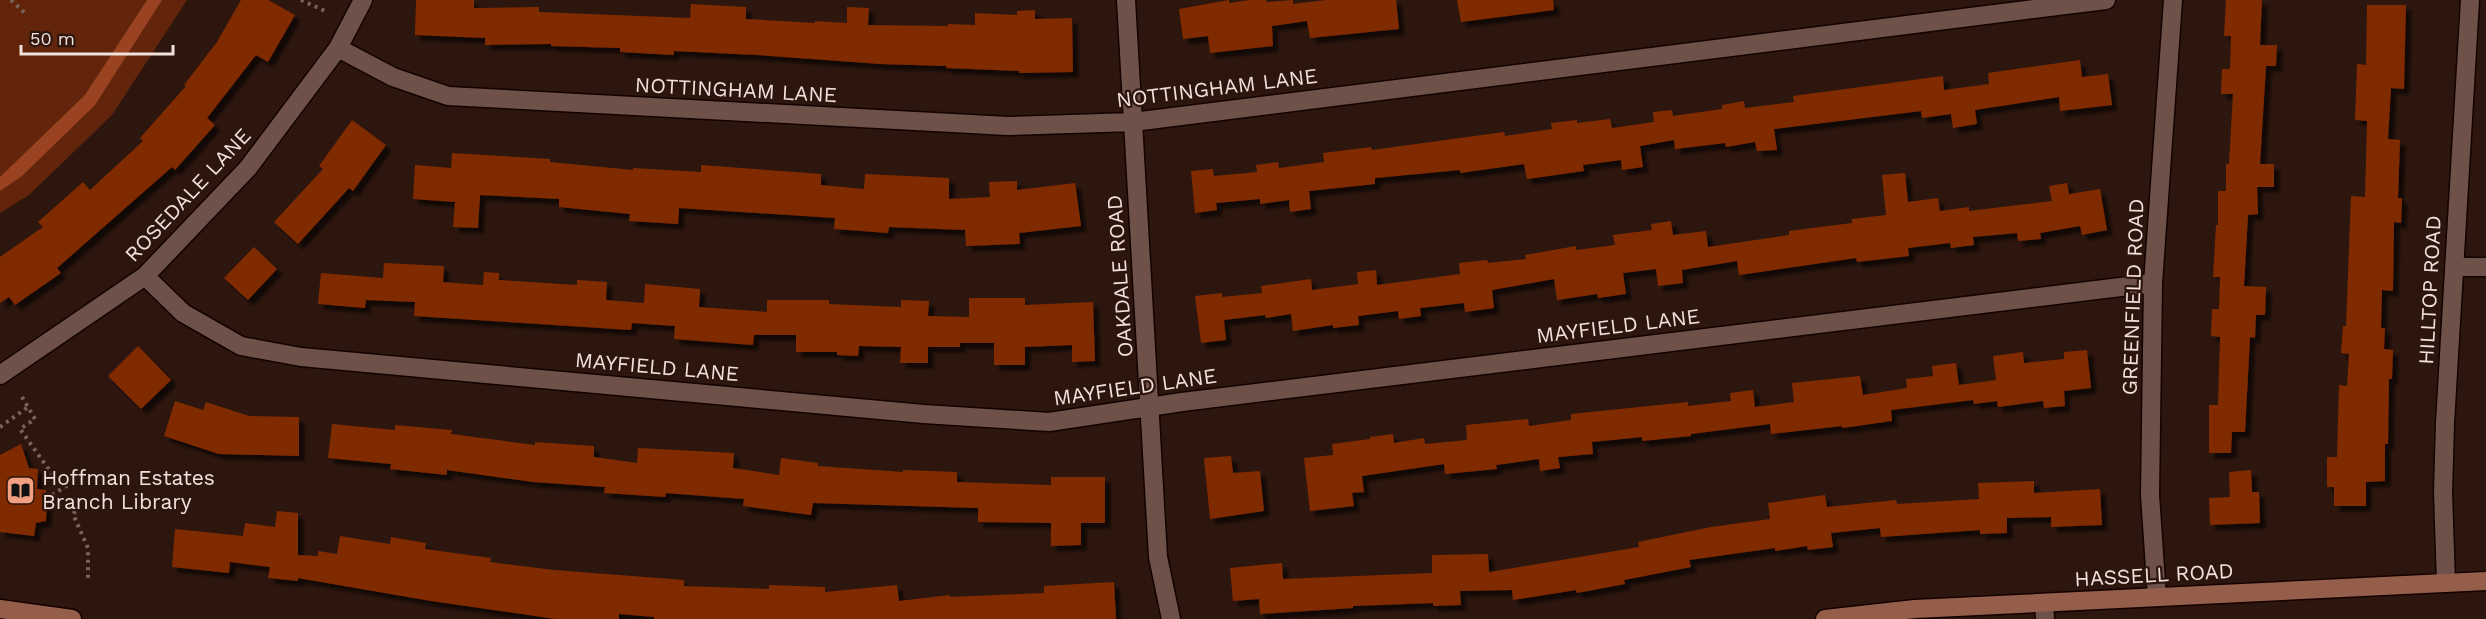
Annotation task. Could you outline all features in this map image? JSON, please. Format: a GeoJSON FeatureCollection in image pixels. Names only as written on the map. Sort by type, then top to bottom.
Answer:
{"type":"FeatureCollection","features":[{"type":"Feature","properties":{"kind":"street","name":"ROSEDALE LANE"},"geometry":{"type":"LineString","coordinates":[[0,375],[145,276],[248,168],[338,48],[363,0]]}},
{"type":"Feature","properties":{"kind":"street","name":"OAKDALE ROAD"},"geometry":{"type":"LineString","coordinates":[[1126,0],[1158,557],[1171,619]]}},
{"type":"Feature","properties":{"kind":"street","name":"NOTTINGHAM LANE"},"geometry":{"type":"LineString","coordinates":[[338,48],[393,76],[448,96],[1008,126],[1132,122],[2106,0]]}},
{"type":"Feature","properties":{"kind":"street","name":"GREENFIELD ROAD"},"geometry":{"type":"LineString","coordinates":[[2157,597],[2150,495],[2153,283],[2173,0]]}},
{"type":"Feature","properties":{"kind":"street","name":"HILLTOP ROAD"},"geometry":{"type":"LineString","coordinates":[[2446,583],[2443,492],[2470,0]]}},
{"type":"Feature","properties":{"kind":"street"},"geometry":{"type":"LineString","coordinates":[[2454,267],[2486,267]]}},
{"type":"Feature","properties":{"kind":"street","name":"MAYFIELD LANE"},"geometry":{"type":"LineString","coordinates":[[145,276],[183,313],[241,346],[301,357],[924,414],[1049,422],[1150,406],[2153,283]]}},
{"type":"Feature","properties":{"kind":"street","name":"HASSELL ROAD"},"geometry":{"type":"LineString","coordinates":[[1825,619],[1915,609],[2044,611],[2157,597],[2486,581]]}},
{"type":"Feature","properties":{"kind":"street"},"geometry":{"type":"LineString","coordinates":[[0,609],[72,619]]}},
{"type":"Feature","properties":{"kind":"path"},"geometry":{"type":"LineString","coordinates":[[11,0],[26,14]]}},
{"type":"Feature","properties":{"kind":"path"},"geometry":{"type":"LineString","coordinates":[[301,0],[327,12]]}},
{"type":"Feature","properties":{"kind":"path"},"geometry":{"type":"LineString","coordinates":[[22,397],[35,419],[20,429],[57,481],[68,485],[47,498],[84,500],[73,514],[88,548],[88,580]]}},
{"type":"Feature","properties":{"kind":"path"},"geometry":{"type":"LineString","coordinates":[[0,427],[28,407]]}},
{"type":"Feature","properties":{"kind":"shaded area"},"geometry":{"type":"Polygon","coordinates":[[[0,0],[187,0],[112,115],[29,195],[0,213],[0,0]]]}},
{"type":"Feature","properties":{"kind":"shaded area"},"geometry":{"type":"Polygon","coordinates":[[[147,0],[162,0],[95,105],[22,176],[0,191],[0,177],[85,95],[147,0]]]}},
{"type":"Feature","properties":{"kind":"building"},"geometry":{"type":"Polygon","coordinates":[[[241,0],[268,0],[295,15],[268,62],[256,55],[207,118],[215,125],[175,170],[172,167],[57,268],[61,273],[15,305],[9,297],[0,303],[0,257],[43,227],[38,222],[83,182],[90,190],[143,141],[140,138],[186,86],[184,85],[217,42],[241,0]]]}},
{"type":"Feature","properties":{"kind":"building"},"geometry":{"type":"Polygon","coordinates":[[[416,0],[474,0],[474,8],[539,7],[539,12],[690,18],[691,4],[746,7],[746,19],[815,23],[815,21],[847,23],[847,7],[869,8],[868,25],[975,25],[975,13],[1017,15],[1017,11],[1035,10],[1035,19],[1072,18],[1073,72],[1019,73],[1019,71],[946,68],[946,66],[674,51],[674,55],[620,52],[620,48],[551,46],[551,44],[485,45],[485,38],[415,35],[416,0]]]}},
{"type":"Feature","properties":{"kind":"building"},"geometry":{"type":"Polygon","coordinates":[[[1229,0],[1229,3],[1250,0],[1266,0],[1267,2],[1293,0],[1293,4],[1326,0],[1396,0],[1399,29],[1310,38],[1307,21],[1272,26],[1273,46],[1210,53],[1208,36],[1183,39],[1179,9],[1229,0]]]}},
{"type":"Feature","properties":{"kind":"building"},"geometry":{"type":"Polygon","coordinates":[[[1457,0],[1553,0],[1554,10],[1461,22],[1457,0]]]}},
{"type":"Feature","properties":{"kind":"building"},"geometry":{"type":"Polygon","coordinates":[[[2226,0],[2262,0],[2260,45],[2277,45],[2276,66],[2266,66],[2260,164],[2274,164],[2274,187],[2257,187],[2258,214],[2248,215],[2244,286],[2266,287],[2265,315],[2256,315],[2255,338],[2250,337],[2245,432],[2232,432],[2231,453],[2209,453],[2209,405],[2218,405],[2220,337],[2211,336],[2212,309],[2219,309],[2220,277],[2213,277],[2216,225],[2218,225],[2218,191],[2226,191],[2226,164],[2229,164],[2233,94],[2221,94],[2222,69],[2230,69],[2231,36],[2224,36],[2226,0]]]}},
{"type":"Feature","properties":{"kind":"building"},"geometry":{"type":"Polygon","coordinates":[[[2367,5],[2406,5],[2404,89],[2391,88],[2388,139],[2400,140],[2398,198],[2402,198],[2401,223],[2394,222],[2393,291],[2382,290],[2381,328],[2385,328],[2384,349],[2393,350],[2392,379],[2389,379],[2388,444],[2385,444],[2385,481],[2366,482],[2366,506],[2334,506],[2334,487],[2327,487],[2327,457],[2337,457],[2339,385],[2347,386],[2349,354],[2341,353],[2343,326],[2346,326],[2351,196],[2365,197],[2367,121],[2355,120],[2357,64],[2366,65],[2367,5]]]}},
{"type":"Feature","properties":{"kind":"building"},"geometry":{"type":"Polygon","coordinates":[[[2080,60],[2082,77],[2108,74],[2112,105],[2060,111],[2059,97],[1975,110],[1977,124],[1953,128],[1951,114],[1922,118],[1921,111],[1774,129],[1777,150],[1757,151],[1755,142],[1726,147],[1725,143],[1675,149],[1674,140],[1640,146],[1643,167],[1622,170],[1621,160],[1583,165],[1584,171],[1527,179],[1524,164],[1460,173],[1460,170],[1375,178],[1375,184],[1309,191],[1311,209],[1290,212],[1289,200],[1260,204],[1260,199],[1216,203],[1217,210],[1195,213],[1191,171],[1213,169],[1214,176],[1257,172],[1256,165],[1278,162],[1279,168],[1324,162],[1323,153],[1371,147],[1372,150],[1504,132],[1505,136],[1552,129],[1551,123],[1577,120],[1577,123],[1610,119],[1612,128],[1654,122],[1653,112],[1672,110],[1673,116],[1722,109],[1722,105],[1744,101],[1745,108],[1794,102],[1793,96],[1943,76],[1944,90],[1989,84],[1988,73],[2080,60]]]}},
{"type":"Feature","properties":{"kind":"building"},"geometry":{"type":"Polygon","coordinates":[[[352,120],[386,145],[353,191],[349,188],[298,244],[274,222],[323,169],[319,166],[352,120]]]}},
{"type":"Feature","properties":{"kind":"building"},"geometry":{"type":"Polygon","coordinates":[[[452,153],[550,159],[550,162],[633,170],[633,168],[701,172],[701,165],[821,174],[821,185],[864,189],[865,174],[949,178],[949,199],[990,197],[989,182],[1017,181],[1017,190],[1075,183],[1081,226],[1019,233],[1020,244],[966,246],[965,230],[889,227],[888,233],[834,229],[835,218],[679,208],[678,224],[629,221],[630,214],[559,207],[559,199],[480,195],[478,228],[453,227],[455,202],[413,199],[415,165],[451,168],[452,153]]]}},
{"type":"Feature","properties":{"kind":"building"},"geometry":{"type":"Polygon","coordinates":[[[1905,173],[1908,202],[1938,198],[1940,211],[1969,207],[1969,211],[2052,201],[2049,186],[2067,183],[2069,194],[2100,189],[2107,230],[2082,235],[2080,226],[2040,233],[2041,239],[2018,241],[2017,233],[1973,237],[1974,245],[1951,248],[1950,243],[1908,248],[1909,256],[1857,262],[1856,258],[1739,275],[1737,261],[1682,270],[1683,283],[1658,286],[1656,269],[1623,273],[1626,294],[1598,298],[1597,294],[1557,300],[1554,279],[1492,290],[1494,308],[1465,312],[1464,303],[1420,308],[1421,316],[1399,319],[1398,311],[1358,316],[1359,325],[1333,328],[1333,325],[1293,331],[1291,314],[1224,320],[1226,340],[1201,343],[1195,296],[1222,293],[1222,297],[1262,293],[1261,286],[1311,279],[1312,290],[1358,284],[1357,272],[1376,270],[1377,285],[1460,274],[1459,263],[1526,259],[1525,255],[1576,246],[1576,250],[1615,245],[1613,235],[1652,230],[1651,224],[1671,221],[1673,235],[1706,231],[1708,247],[1789,235],[1789,231],[1852,223],[1852,219],[1886,215],[1882,175],[1905,173]]]}},
{"type":"Feature","properties":{"kind":"building"},"geometry":{"type":"Polygon","coordinates":[[[254,247],[277,269],[248,300],[224,278],[254,247]]]}},
{"type":"Feature","properties":{"kind":"building"},"geometry":{"type":"Polygon","coordinates":[[[384,263],[444,266],[443,282],[483,285],[484,272],[499,273],[499,280],[577,285],[577,280],[607,282],[606,300],[644,303],[645,284],[700,289],[699,307],[767,312],[767,300],[829,300],[829,304],[901,307],[901,300],[929,301],[928,316],[969,317],[969,298],[1025,298],[1025,305],[1093,302],[1095,361],[1072,362],[1072,345],[1025,347],[1025,365],[994,365],[994,343],[960,343],[960,347],[928,347],[928,363],[900,363],[901,347],[859,346],[858,356],[837,355],[837,352],[796,352],[796,335],[754,335],[753,345],[674,339],[675,326],[632,323],[631,330],[414,316],[415,302],[366,300],[365,308],[318,304],[321,273],[383,278],[384,263]]]}},
{"type":"Feature","properties":{"kind":"building"},"geometry":{"type":"Polygon","coordinates":[[[138,346],[171,380],[141,409],[108,376],[138,346]]]}},
{"type":"Feature","properties":{"kind":"building"},"geometry":{"type":"Polygon","coordinates":[[[2087,350],[2091,388],[2064,391],[2065,406],[2044,408],[2043,401],[1998,407],[1997,401],[1974,404],[1973,400],[1891,410],[1892,421],[1842,428],[1842,426],[1771,434],[1770,424],[1642,441],[1642,437],[1592,442],[1593,454],[1558,457],[1560,468],[1540,471],[1539,459],[1496,465],[1497,469],[1445,474],[1444,464],[1362,476],[1364,492],[1352,493],[1354,506],[1310,511],[1304,458],[1333,455],[1332,444],[1393,434],[1394,443],[1424,438],[1425,444],[1467,440],[1466,425],[1528,419],[1529,426],[1571,420],[1571,414],[1688,402],[1688,406],[1731,401],[1730,393],[1753,390],[1755,407],[1794,402],[1792,383],[1860,376],[1863,395],[1907,388],[1906,379],[1933,376],[1932,366],[1956,363],[1959,385],[1996,380],[1993,356],[2023,352],[2024,363],[2064,359],[2064,352],[2087,350]]]}},
{"type":"Feature","properties":{"kind":"building"},"geometry":{"type":"Polygon","coordinates":[[[175,401],[203,410],[206,402],[249,416],[299,417],[299,456],[219,454],[164,436],[175,401]]]}},
{"type":"Feature","properties":{"kind":"building"},"geometry":{"type":"Polygon","coordinates":[[[332,424],[395,430],[395,425],[452,430],[451,434],[535,445],[535,442],[594,446],[594,457],[637,463],[638,448],[734,453],[733,468],[779,475],[781,458],[818,463],[818,466],[903,472],[903,470],[957,472],[957,482],[1051,485],[1051,477],[1105,477],[1105,523],[1081,523],[1081,545],[1051,546],[1051,523],[978,522],[978,508],[813,503],[811,515],[743,506],[744,499],[666,493],[665,497],[604,493],[605,487],[533,482],[447,470],[447,475],[390,469],[391,464],[328,458],[332,424]]]}},
{"type":"Feature","properties":{"kind":"building","name":"Hoffman Estates Branch Library"},"geometry":{"type":"Polygon","coordinates":[[[21,444],[29,468],[38,469],[37,489],[46,490],[46,521],[36,523],[34,536],[0,532],[0,455],[21,444]]]}},
{"type":"Feature","properties":{"kind":"building"},"geometry":{"type":"Polygon","coordinates":[[[1231,456],[1233,473],[1260,471],[1264,511],[1210,519],[1204,458],[1231,456]]]}},
{"type":"Feature","properties":{"kind":"building"},"geometry":{"type":"Polygon","coordinates":[[[2251,470],[2252,492],[2259,492],[2260,523],[2210,525],[2209,498],[2230,497],[2229,472],[2251,470]]]}},
{"type":"Feature","properties":{"kind":"building"},"geometry":{"type":"Polygon","coordinates":[[[2034,481],[2034,493],[2100,489],[2102,525],[2051,527],[2051,517],[2007,518],[2007,533],[1980,534],[1980,530],[1881,537],[1880,528],[1831,533],[1833,547],[1808,550],[1807,546],[1775,551],[1775,548],[1689,560],[1691,567],[1624,580],[1625,584],[1577,593],[1576,590],[1513,600],[1512,590],[1460,591],[1461,605],[1433,606],[1433,603],[1353,606],[1353,608],[1260,614],[1259,599],[1233,601],[1230,568],[1282,563],[1283,579],[1432,573],[1432,555],[1488,554],[1489,572],[1639,547],[1638,542],[1711,527],[1770,519],[1768,503],[1825,495],[1827,507],[1896,500],[1897,504],[1979,499],[1978,483],[2034,481]]]}},
{"type":"Feature","properties":{"kind":"building"},"geometry":{"type":"Polygon","coordinates":[[[277,511],[298,513],[298,555],[318,556],[318,551],[337,554],[340,536],[390,544],[391,537],[426,543],[425,549],[491,558],[490,562],[554,570],[684,580],[684,586],[769,589],[769,585],[825,587],[825,592],[897,585],[899,601],[950,595],[950,597],[1044,593],[1044,586],[1114,582],[1116,619],[654,619],[654,617],[619,614],[619,619],[556,619],[431,601],[298,578],[298,581],[268,578],[270,567],[230,562],[229,573],[172,567],[175,529],[243,536],[245,523],[275,527],[277,511]]]}},
{"type":"Feature","properties":{"kind":"place","name":"Hoffman Estates Branch Library"},"geometry":{"type":"Point","coordinates":[21,490]}}]}
